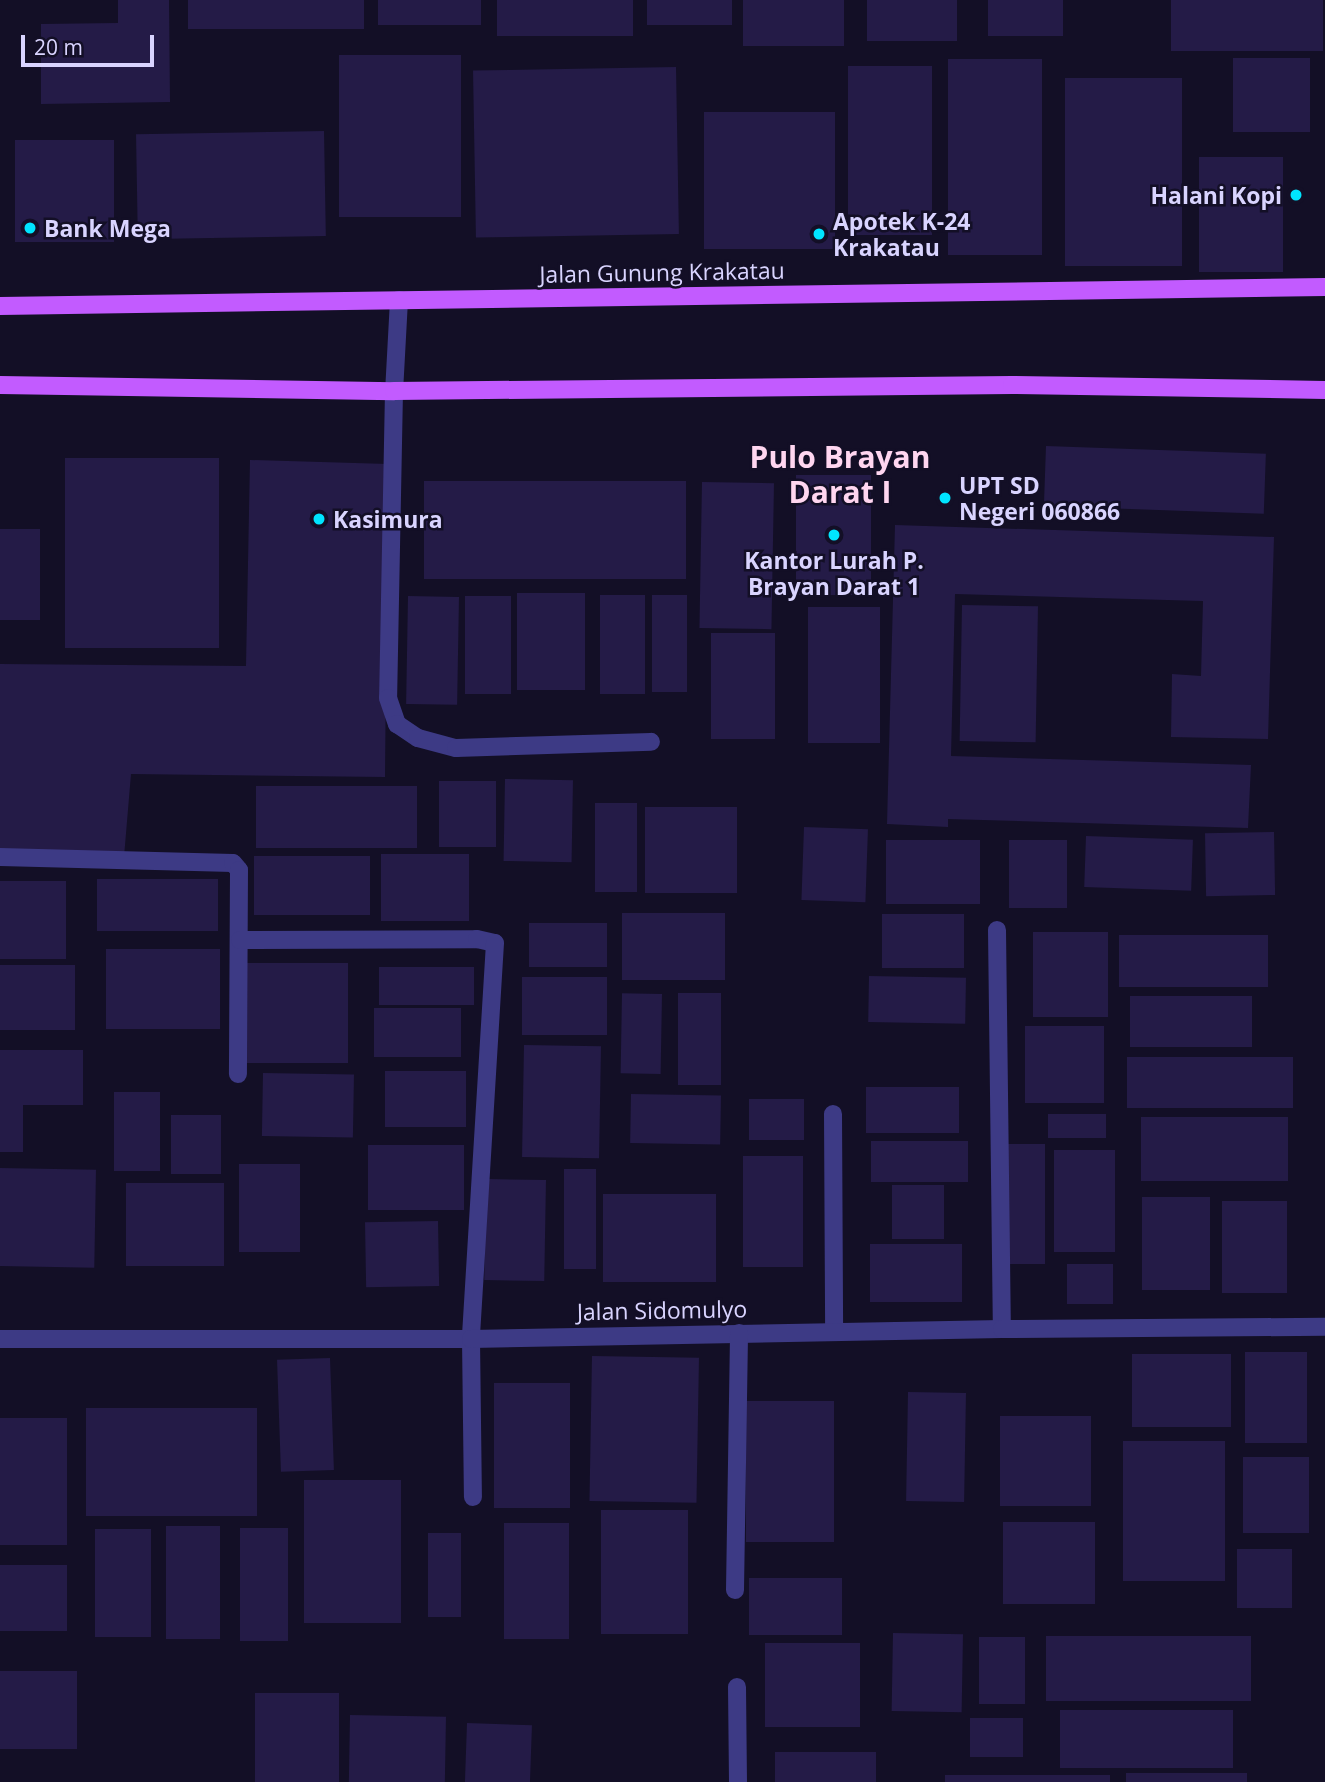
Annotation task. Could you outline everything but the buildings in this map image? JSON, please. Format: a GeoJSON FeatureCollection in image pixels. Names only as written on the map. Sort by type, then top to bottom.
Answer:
{"type":"FeatureCollection","features":[{"type":"Feature","properties":{"kind":"main road","name":"Jalan Gunung Krakatau"},"geometry":{"type":"LineString","coordinates":[[0,306],[1325,287]]}},
{"type":"Feature","properties":{"kind":"main road"},"geometry":{"type":"LineString","coordinates":[[0,386],[394,391],[1012,386],[1325,390]]}},
{"type":"Feature","properties":{"kind":"street"},"geometry":{"type":"LineString","coordinates":[[399,300],[394,391],[388,698],[397,724],[418,738],[456,747],[651,742]]}},
{"type":"Feature","properties":{"kind":"street"},"geometry":{"type":"LineString","coordinates":[[0,857],[233,863],[239,870],[238,1074]]}},
{"type":"Feature","properties":{"kind":"street"},"geometry":{"type":"LineString","coordinates":[[997,930],[1002,1329]]}},
{"type":"Feature","properties":{"kind":"street"},"geometry":{"type":"LineString","coordinates":[[240,940],[477,939],[495,943],[471,1339],[473,1497]]}},
{"type":"Feature","properties":{"kind":"street"},"geometry":{"type":"LineString","coordinates":[[832,1114],[834,1332]]}},
{"type":"Feature","properties":{"kind":"street","name":"Jalan Sidomulyo"},"geometry":{"type":"LineString","coordinates":[[0,1339],[471,1339],[1002,1329],[1325,1327]]}},
{"type":"Feature","properties":{"kind":"street"},"geometry":{"type":"LineString","coordinates":[[736,1590],[739,1333]]}},
{"type":"Feature","properties":{"kind":"street"},"geometry":{"type":"LineString","coordinates":[[737,1687],[738,1782]]}},
{"type":"Feature","properties":{"kind":"place","name":"Halani Kopi"},"geometry":{"type":"Point","coordinates":[1296,195]}},
{"type":"Feature","properties":{"kind":"place","name":"Bank Mega"},"geometry":{"type":"Point","coordinates":[30,228]}},
{"type":"Feature","properties":{"kind":"place","name":"Apotek K-24 Krakatau"},"geometry":{"type":"Point","coordinates":[819,234]}},
{"type":"Feature","properties":{"kind":"place","name":"UPT SD Negeri 060866"},"geometry":{"type":"Point","coordinates":[945,498]}},
{"type":"Feature","properties":{"kind":"place","name":"Kasimura"},"geometry":{"type":"Point","coordinates":[319,519]}},
{"type":"Feature","properties":{"kind":"place","name":"Kantor Lurah P. Brayan Darat 1"},"geometry":{"type":"Point","coordinates":[834,535]}},
{"type":"Feature","properties":{"kind":"district","name":"Pulo Brayan Darat I"},"geometry":{"type":"Point","coordinates":[840,474]}}]}
